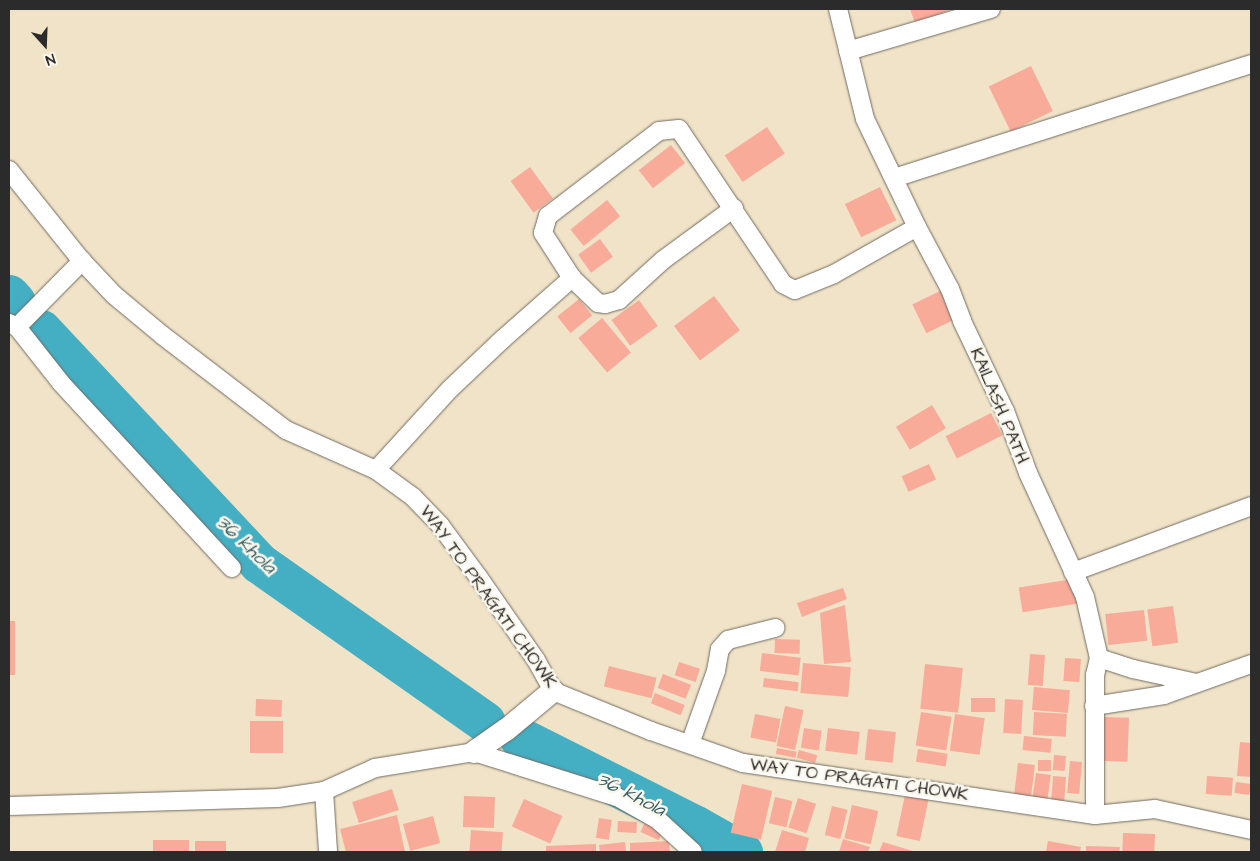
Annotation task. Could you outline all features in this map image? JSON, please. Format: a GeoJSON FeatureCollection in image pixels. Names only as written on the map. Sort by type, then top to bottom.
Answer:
{"type":"FeatureCollection","features":[{"type":"Feature","properties":{"kind":"street","name":"KAILASH PATH"},"geometry":{"type":"LineString","coordinates":[[838,9],[865,119],[917,227],[950,289],[962,321],[1005,411],[1028,473],[1085,597],[1099,658],[1095,675],[1094,706],[1095,815]]}},
{"type":"Feature","properties":{"kind":"street"},"geometry":{"type":"LineString","coordinates":[[848,51],[991,9]]}},
{"type":"Feature","properties":{"kind":"street"},"geometry":{"type":"LineString","coordinates":[[894,178],[1251,64]]}},
{"type":"Feature","properties":{"kind":"street"},"geometry":{"type":"LineString","coordinates":[[734,208],[662,260],[619,300],[605,304],[598,303],[572,278],[543,233],[548,216],[660,132],[679,129],[734,208],[783,284],[795,290],[834,274],[917,227]]}},
{"type":"Feature","properties":{"kind":"street","name":"WAY TO PRAGATI CHOWK"},"geometry":{"type":"LineString","coordinates":[[9,170],[82,261],[114,295],[162,335],[286,430],[376,470],[413,497],[440,526],[536,660],[553,691],[743,763],[1095,815],[1155,809],[1251,830]]}},
{"type":"Feature","properties":{"kind":"street"},"geometry":{"type":"LineString","coordinates":[[82,261],[13,325],[61,383],[232,568]]}},
{"type":"Feature","properties":{"kind":"street"},"geometry":{"type":"LineString","coordinates":[[376,470],[450,389],[572,278]]}},
{"type":"Feature","properties":{"kind":"street"},"geometry":{"type":"LineString","coordinates":[[1073,572],[1251,506]]}},
{"type":"Feature","properties":{"kind":"street"},"geometry":{"type":"LineString","coordinates":[[690,744],[716,671],[720,649],[728,640],[775,628]]}},
{"type":"Feature","properties":{"kind":"street"},"geometry":{"type":"LineString","coordinates":[[1099,658],[1133,669],[1196,683]]}},
{"type":"Feature","properties":{"kind":"street"},"geometry":{"type":"LineString","coordinates":[[1094,706],[1164,695],[1251,664]]}},
{"type":"Feature","properties":{"kind":"street"},"geometry":{"type":"LineString","coordinates":[[9,806],[278,798],[324,791],[375,768],[474,752],[506,730],[553,691]]}},
{"type":"Feature","properties":{"kind":"street"},"geometry":{"type":"LineString","coordinates":[[474,752],[617,797],[658,820],[693,852]]}},
{"type":"Feature","properties":{"kind":"street"},"geometry":{"type":"LineString","coordinates":[[324,791],[328,852]]}},
{"type":"Feature","properties":{"kind":"building"},"geometry":{"type":"Polygon","coordinates":[[[910,9],[950,9],[950,10],[915,23],[910,9]]]}},
{"type":"Feature","properties":{"kind":"building"},"geometry":{"type":"Polygon","coordinates":[[[1031,66],[1053,111],[1011,132],[989,87],[1031,66]]]}},
{"type":"Feature","properties":{"kind":"building"},"geometry":{"type":"Polygon","coordinates":[[[767,127],[785,154],[743,182],[725,156],[767,127]]]}},
{"type":"Feature","properties":{"kind":"building"},"geometry":{"type":"Polygon","coordinates":[[[671,145],[685,163],[653,188],[639,170],[671,145]]]}},
{"type":"Feature","properties":{"kind":"building"},"geometry":{"type":"Polygon","coordinates":[[[530,167],[553,199],[534,213],[511,181],[530,167]]]}},
{"type":"Feature","properties":{"kind":"building"},"geometry":{"type":"Polygon","coordinates":[[[880,187],[896,220],[861,237],[845,204],[880,187]]]}},
{"type":"Feature","properties":{"kind":"building"},"geometry":{"type":"Polygon","coordinates":[[[607,200],[620,216],[584,246],[570,230],[607,200]]]}},
{"type":"Feature","properties":{"kind":"building"},"geometry":{"type":"Polygon","coordinates":[[[600,239],[613,257],[591,273],[578,255],[600,239]]]}},
{"type":"Feature","properties":{"kind":"building"},"geometry":{"type":"Polygon","coordinates":[[[942,290],[956,319],[926,333],[912,304],[942,290]]]}},
{"type":"Feature","properties":{"kind":"building"},"geometry":{"type":"Polygon","coordinates":[[[714,296],[740,330],[700,360],[674,326],[714,296]]]}},
{"type":"Feature","properties":{"kind":"building"},"geometry":{"type":"Polygon","coordinates":[[[579,299],[592,315],[570,333],[557,317],[579,299]]]}},
{"type":"Feature","properties":{"kind":"building"},"geometry":{"type":"Polygon","coordinates":[[[639,300],[658,326],[630,346],[611,320],[639,300]]]}},
{"type":"Feature","properties":{"kind":"building"},"geometry":{"type":"Polygon","coordinates":[[[602,318],[631,352],[607,372],[578,338],[602,318]]]}},
{"type":"Feature","properties":{"kind":"building"},"geometry":{"type":"Polygon","coordinates":[[[932,405],[946,428],[910,450],[896,427],[932,405]]]}},
{"type":"Feature","properties":{"kind":"building"},"geometry":{"type":"Polygon","coordinates":[[[991,413],[1002,435],[957,458],[946,436],[991,413]]]}},
{"type":"Feature","properties":{"kind":"building"},"geometry":{"type":"Polygon","coordinates":[[[929,464],[936,480],[909,492],[902,476],[929,464]]]}},
{"type":"Feature","properties":{"kind":"building"},"geometry":{"type":"Polygon","coordinates":[[[1073,579],[1077,604],[1023,612],[1019,588],[1073,579]]]}},
{"type":"Feature","properties":{"kind":"building"},"geometry":{"type":"Polygon","coordinates":[[[843,588],[847,599],[802,617],[797,603],[843,588]]]}},
{"type":"Feature","properties":{"kind":"building"},"geometry":{"type":"Polygon","coordinates":[[[845,605],[851,662],[824,664],[820,613],[845,605]]]}},
{"type":"Feature","properties":{"kind":"building"},"geometry":{"type":"Polygon","coordinates":[[[1173,606],[1178,643],[1152,646],[1147,610],[1173,606]]]}},
{"type":"Feature","properties":{"kind":"building"},"geometry":{"type":"Polygon","coordinates":[[[1144,610],[1147,641],[1108,645],[1105,614],[1144,610]]]}},
{"type":"Feature","properties":{"kind":"building"},"geometry":{"type":"Polygon","coordinates":[[[9,621],[15,621],[15,675],[9,675],[9,621]]]}},
{"type":"Feature","properties":{"kind":"building"},"geometry":{"type":"Polygon","coordinates":[[[775,639],[800,640],[799,654],[775,653],[775,639]]]}},
{"type":"Feature","properties":{"kind":"building"},"geometry":{"type":"Polygon","coordinates":[[[762,653],[801,658],[799,676],[760,671],[762,653]]]}},
{"type":"Feature","properties":{"kind":"building"},"geometry":{"type":"Polygon","coordinates":[[[1030,654],[1045,655],[1043,686],[1028,685],[1030,654]]]}},
{"type":"Feature","properties":{"kind":"building"},"geometry":{"type":"Polygon","coordinates":[[[1065,658],[1081,659],[1079,682],[1063,681],[1065,658]]]}},
{"type":"Feature","properties":{"kind":"building"},"geometry":{"type":"Polygon","coordinates":[[[679,662],[700,669],[696,682],[675,675],[679,662]]]}},
{"type":"Feature","properties":{"kind":"building"},"geometry":{"type":"Polygon","coordinates":[[[803,663],[851,667],[848,697],[800,693],[803,663]]]}},
{"type":"Feature","properties":{"kind":"building"},"geometry":{"type":"Polygon","coordinates":[[[925,664],[963,668],[958,713],[920,709],[925,664]]]}},
{"type":"Feature","properties":{"kind":"building"},"geometry":{"type":"Polygon","coordinates":[[[609,666],[657,678],[651,698],[604,686],[609,666]]]}},
{"type":"Feature","properties":{"kind":"building"},"geometry":{"type":"Polygon","coordinates":[[[663,674],[691,685],[686,699],[658,688],[663,674]]]}},
{"type":"Feature","properties":{"kind":"building"},"geometry":{"type":"Polygon","coordinates":[[[764,678],[799,682],[798,691],[763,687],[764,678]]]}},
{"type":"Feature","properties":{"kind":"building"},"geometry":{"type":"Polygon","coordinates":[[[1034,687],[1070,690],[1068,713],[1032,710],[1034,687]]]}},
{"type":"Feature","properties":{"kind":"building"},"geometry":{"type":"Polygon","coordinates":[[[655,693],[685,705],[681,715],[651,703],[655,693]]]}},
{"type":"Feature","properties":{"kind":"building"},"geometry":{"type":"Polygon","coordinates":[[[971,698],[995,698],[995,712],[971,712],[971,698]]]}},
{"type":"Feature","properties":{"kind":"building"},"geometry":{"type":"Polygon","coordinates":[[[256,699],[282,700],[281,717],[255,716],[256,699]]]}},
{"type":"Feature","properties":{"kind":"building"},"geometry":{"type":"Polygon","coordinates":[[[1005,699],[1023,700],[1021,734],[1003,733],[1005,699]]]}},
{"type":"Feature","properties":{"kind":"building"},"geometry":{"type":"Polygon","coordinates":[[[785,706],[804,710],[795,750],[776,746],[785,706]]]}},
{"type":"Feature","properties":{"kind":"building"},"geometry":{"type":"Polygon","coordinates":[[[921,712],[952,717],[946,750],[916,746],[921,712]]]}},
{"type":"Feature","properties":{"kind":"building"},"geometry":{"type":"Polygon","coordinates":[[[1034,712],[1067,714],[1066,737],[1033,735],[1034,712]]]}},
{"type":"Feature","properties":{"kind":"building"},"geometry":{"type":"Polygon","coordinates":[[[755,714],[781,719],[776,743],[750,738],[755,714]]]}},
{"type":"Feature","properties":{"kind":"building"},"geometry":{"type":"Polygon","coordinates":[[[955,714],[985,718],[980,755],[950,751],[955,714]]]}},
{"type":"Feature","properties":{"kind":"building"},"geometry":{"type":"Polygon","coordinates":[[[1104,717],[1129,718],[1127,762],[1102,761],[1104,717]]]}},
{"type":"Feature","properties":{"kind":"building"},"geometry":{"type":"Polygon","coordinates":[[[250,721],[283,721],[283,753],[250,753],[250,721]]]}},
{"type":"Feature","properties":{"kind":"building"},"geometry":{"type":"Polygon","coordinates":[[[804,728],[822,731],[819,751],[801,748],[804,728]]]}},
{"type":"Feature","properties":{"kind":"building"},"geometry":{"type":"Polygon","coordinates":[[[828,728],[860,732],[857,755],[825,751],[828,728]]]}},
{"type":"Feature","properties":{"kind":"building"},"geometry":{"type":"Polygon","coordinates":[[[868,729],[896,732],[893,763],[865,760],[868,729]]]}},
{"type":"Feature","properties":{"kind":"building"},"geometry":{"type":"Polygon","coordinates":[[[1024,736],[1052,739],[1050,753],[1023,750],[1024,736]]]}},
{"type":"Feature","properties":{"kind":"building"},"geometry":{"type":"Polygon","coordinates":[[[1240,742],[1251,743],[1251,777],[1237,776],[1240,742]]]}},
{"type":"Feature","properties":{"kind":"building"},"geometry":{"type":"Polygon","coordinates":[[[777,748],[797,752],[795,758],[776,754],[777,748]]]}},
{"type":"Feature","properties":{"kind":"building"},"geometry":{"type":"Polygon","coordinates":[[[918,749],[948,754],[946,767],[916,762],[918,749]]]}},
{"type":"Feature","properties":{"kind":"building"},"geometry":{"type":"Polygon","coordinates":[[[799,750],[817,755],[815,763],[797,758],[799,750]]]}},
{"type":"Feature","properties":{"kind":"building"},"geometry":{"type":"Polygon","coordinates":[[[1054,755],[1066,756],[1065,771],[1053,770],[1054,755]]]}},
{"type":"Feature","properties":{"kind":"building"},"geometry":{"type":"Polygon","coordinates":[[[1038,760],[1051,760],[1051,771],[1038,771],[1038,760]]]}},
{"type":"Feature","properties":{"kind":"building"},"geometry":{"type":"Polygon","coordinates":[[[1070,761],[1082,762],[1079,794],[1067,793],[1070,761]]]}},
{"type":"Feature","properties":{"kind":"building"},"geometry":{"type":"Polygon","coordinates":[[[1018,763],[1035,765],[1031,798],[1014,796],[1018,763]]]}},
{"type":"Feature","properties":{"kind":"building"},"geometry":{"type":"Polygon","coordinates":[[[1036,773],[1051,775],[1047,801],[1032,799],[1036,773]]]}},
{"type":"Feature","properties":{"kind":"building"},"geometry":{"type":"Polygon","coordinates":[[[1053,776],[1066,777],[1064,802],[1051,801],[1053,776]]]}},
{"type":"Feature","properties":{"kind":"building"},"geometry":{"type":"Polygon","coordinates":[[[1207,776],[1233,778],[1232,796],[1206,794],[1207,776]]]}},
{"type":"Feature","properties":{"kind":"building"},"geometry":{"type":"Polygon","coordinates":[[[1236,782],[1251,784],[1249,795],[1234,793],[1236,782]]]}},
{"type":"Feature","properties":{"kind":"building"},"geometry":{"type":"Polygon","coordinates":[[[742,784],[772,791],[761,840],[731,833],[742,784]]]}},
{"type":"Feature","properties":{"kind":"building"},"geometry":{"type":"Polygon","coordinates":[[[392,789],[399,810],[359,823],[352,802],[392,789]]]}},
{"type":"Feature","properties":{"kind":"building"},"geometry":{"type":"Polygon","coordinates":[[[905,795],[928,800],[920,841],[896,836],[905,795]]]}},
{"type":"Feature","properties":{"kind":"building"},"geometry":{"type":"Polygon","coordinates":[[[464,796],[495,797],[494,828],[463,827],[464,796]]]}},
{"type":"Feature","properties":{"kind":"building"},"geometry":{"type":"Polygon","coordinates":[[[775,797],[793,801],[786,827],[769,823],[775,797]]]}},
{"type":"Feature","properties":{"kind":"building"},"geometry":{"type":"Polygon","coordinates":[[[798,798],[816,804],[806,833],[788,827],[798,798]]]}},
{"type":"Feature","properties":{"kind":"building"},"geometry":{"type":"Polygon","coordinates":[[[524,799],[562,816],[550,843],[512,826],[524,799]]]}},
{"type":"Feature","properties":{"kind":"building"},"geometry":{"type":"Polygon","coordinates":[[[852,805],[878,811],[871,844],[844,838],[852,805]]]}},
{"type":"Feature","properties":{"kind":"building"},"geometry":{"type":"Polygon","coordinates":[[[832,806],[848,810],[840,839],[825,835],[832,806]]]}},
{"type":"Feature","properties":{"kind":"building"},"geometry":{"type":"Polygon","coordinates":[[[397,815],[405,852],[346,852],[340,829],[397,815]]]}},
{"type":"Feature","properties":{"kind":"building"},"geometry":{"type":"Polygon","coordinates":[[[433,816],[440,843],[410,851],[403,824],[433,816]]]}},
{"type":"Feature","properties":{"kind":"building"},"geometry":{"type":"Polygon","coordinates":[[[599,818],[612,820],[609,840],[596,838],[599,818]]]}},
{"type":"Feature","properties":{"kind":"building"},"geometry":{"type":"Polygon","coordinates":[[[618,821],[637,822],[636,833],[617,832],[618,821]]]}},
{"type":"Feature","properties":{"kind":"building"},"geometry":{"type":"Polygon","coordinates":[[[645,822],[663,830],[659,840],[641,832],[645,822]]]}},
{"type":"Feature","properties":{"kind":"building"},"geometry":{"type":"Polygon","coordinates":[[[471,830],[503,832],[502,852],[469,852],[471,830]]]}},
{"type":"Feature","properties":{"kind":"building"},"geometry":{"type":"Polygon","coordinates":[[[782,830],[809,838],[805,852],[775,852],[782,830]]]}},
{"type":"Feature","properties":{"kind":"building"},"geometry":{"type":"Polygon","coordinates":[[[1123,833],[1155,834],[1154,852],[1122,852],[1123,833]]]}},
{"type":"Feature","properties":{"kind":"building"},"geometry":{"type":"Polygon","coordinates":[[[843,839],[870,847],[868,852],[839,852],[843,839]]]}},
{"type":"Feature","properties":{"kind":"building"},"geometry":{"type":"Polygon","coordinates":[[[153,840],[189,840],[189,852],[153,852],[153,840]]]}},
{"type":"Feature","properties":{"kind":"building"},"geometry":{"type":"Polygon","coordinates":[[[195,841],[226,841],[226,852],[195,852],[195,841]]]}},
{"type":"Feature","properties":{"kind":"building"},"geometry":{"type":"Polygon","coordinates":[[[669,841],[670,852],[630,852],[630,843],[669,841]]]}},
{"type":"Feature","properties":{"kind":"building"},"geometry":{"type":"Polygon","coordinates":[[[1048,841],[1081,847],[1080,852],[1046,852],[1048,841]]]}},
{"type":"Feature","properties":{"kind":"building"},"geometry":{"type":"Polygon","coordinates":[[[625,842],[626,852],[600,852],[599,845],[625,842]]]}},
{"type":"Feature","properties":{"kind":"building"},"geometry":{"type":"Polygon","coordinates":[[[883,842],[916,852],[879,852],[883,842]]]}},
{"type":"Feature","properties":{"kind":"building"},"geometry":{"type":"Polygon","coordinates":[[[596,844],[596,852],[546,852],[546,846],[596,844]]]}},
{"type":"Feature","properties":{"kind":"building"},"geometry":{"type":"Polygon","coordinates":[[[1086,846],[1120,847],[1119,852],[1086,852],[1086,846]]]}},
{"type":"Feature","properties":{"kind":"waterway","name":"36 khola"},"geometry":{"type":"LineString","coordinates":[[9,295],[15,302]]}},
{"type":"Feature","properties":{"kind":"waterway","name":"36 khola"},"geometry":{"type":"LineString","coordinates":[[41,330],[259,563],[485,722]]}},
{"type":"Feature","properties":{"kind":"waterway","name":"36 khola"},"geometry":{"type":"LineString","coordinates":[[519,737],[696,826],[742,852]]}}]}
